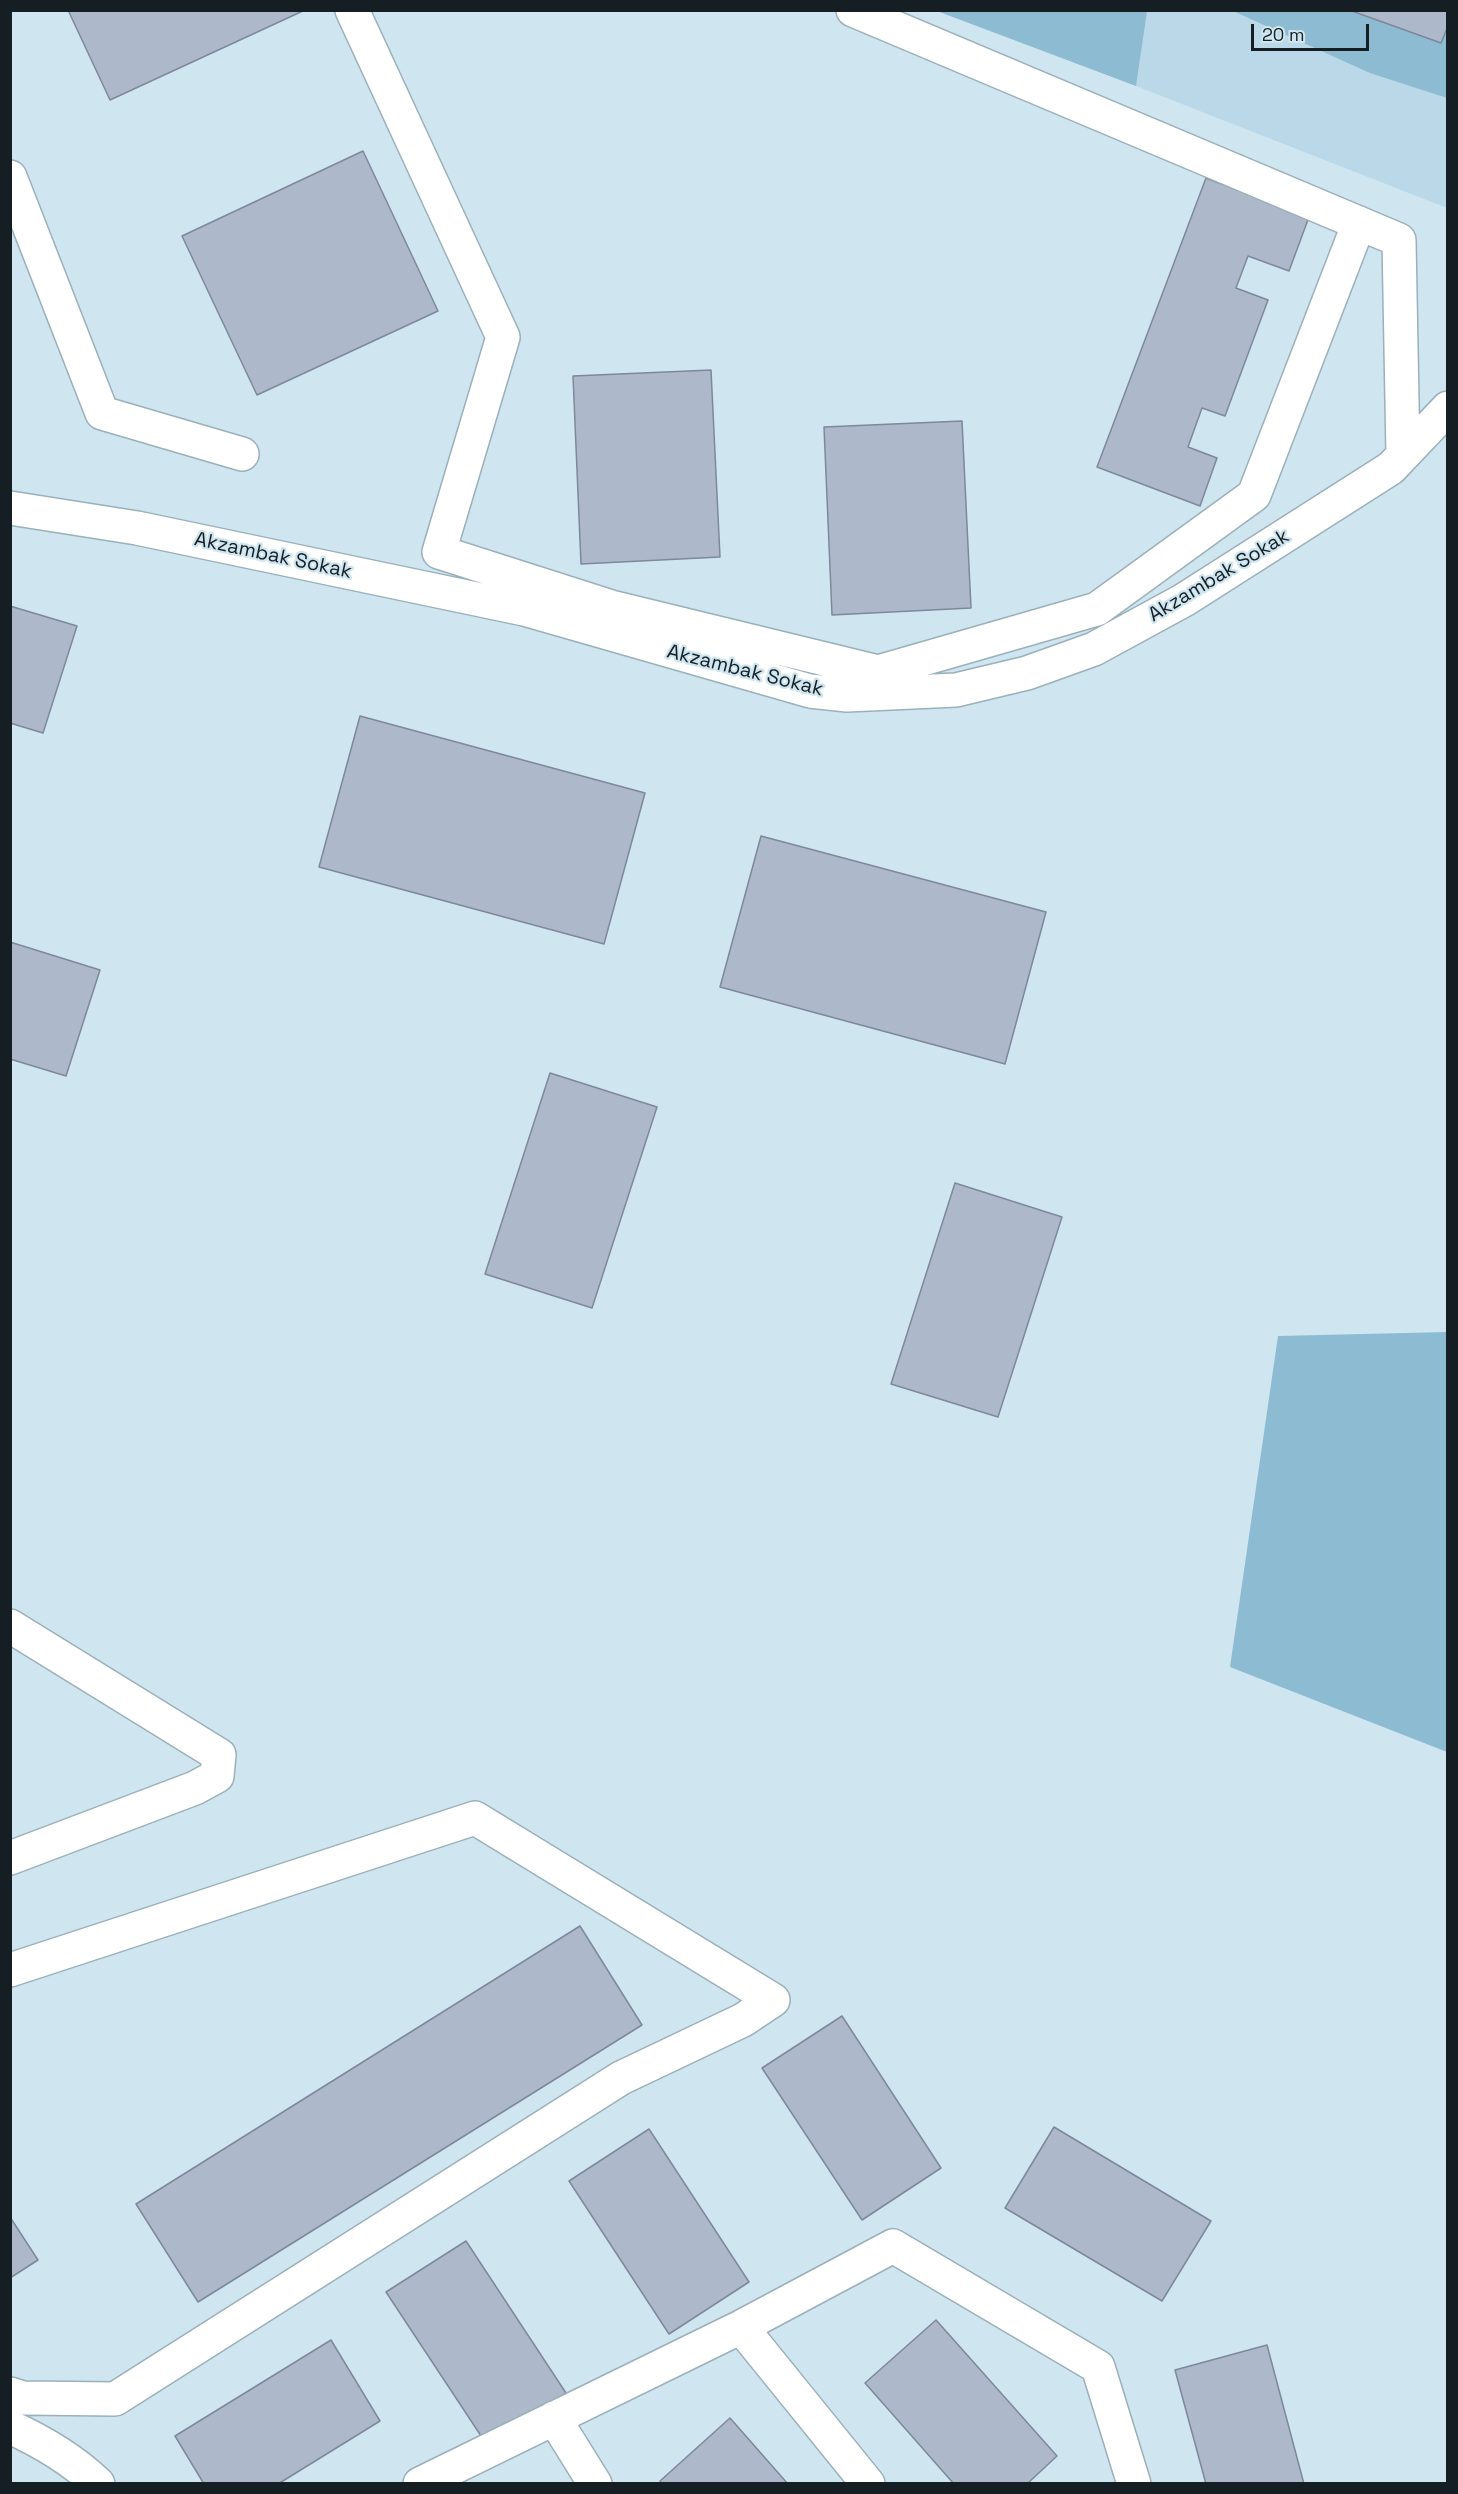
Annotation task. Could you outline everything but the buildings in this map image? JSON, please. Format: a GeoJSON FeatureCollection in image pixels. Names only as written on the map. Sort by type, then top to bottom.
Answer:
{"type":"FeatureCollection","features":[{"type":"Feature","properties":{"kind":"street"},"geometry":{"type":"LineString","coordinates":[[352,10],[503,337],[439,552],[611,607],[878,672],[1097,609],[1254,495],[1359,223]]}},
{"type":"Feature","properties":{"kind":"street"},"geometry":{"type":"LineString","coordinates":[[853,10],[1399,240],[1403,455]]}},
{"type":"Feature","properties":{"kind":"street"},"geometry":{"type":"LineString","coordinates":[[10,177],[102,413],[242,454]]}},
{"type":"Feature","properties":{"kind":"street","name":"Akzambak Sokak"},"geometry":{"type":"LineString","coordinates":[[10,508],[137,528],[524,609],[810,691],[847,695],[956,690],[1027,673],[1094,649],[1184,600],[1391,468],[1448,408]]}},
{"type":"Feature","properties":{"kind":"street"},"geometry":{"type":"LineString","coordinates":[[10,1626],[219,1755],[217,1776],[195,1788],[10,1858]]}},
{"type":"Feature","properties":{"kind":"street"},"geometry":{"type":"LineString","coordinates":[[10,1970],[475,1818],[773,2000],[743,2020],[621,2078],[115,2399],[23,2398],[10,2394]]}},
{"type":"Feature","properties":{"kind":"street"},"geometry":{"type":"LineString","coordinates":[[420,2484],[741,2327],[893,2246],[1098,2367],[1134,2484]]}},
{"type":"Feature","properties":{"kind":"street"},"geometry":{"type":"LineString","coordinates":[[741,2327],[868,2484]]}},
{"type":"Feature","properties":{"kind":"street"},"geometry":{"type":"LineString","coordinates":[[554,2418],[595,2484]]}},
{"type":"Feature","properties":{"kind":"street"},"geometry":{"type":"LineString","coordinates":[[10,2427],[39,2440],[79,2466],[98,2484]]}},
{"type":"Feature","properties":{"kind":"shaded area"},"geometry":{"type":"Polygon","coordinates":[[[937,11],[1447,11],[1447,208],[1136,86],[937,11]]]}},
{"type":"Feature","properties":{"kind":"shaded area"},"geometry":{"type":"Polygon","coordinates":[[[937,11],[1147,11],[1136,86],[937,11]]]}},
{"type":"Feature","properties":{"kind":"shaded area"},"geometry":{"type":"Polygon","coordinates":[[[1233,11],[1447,11],[1447,98],[1370,73],[1233,11]]]}},
{"type":"Feature","properties":{"kind":"shaded area"},"geometry":{"type":"Polygon","coordinates":[[[1448,1332],[1447,1752],[1230,1667],[1278,1336],[1448,1332]]]}}]}
